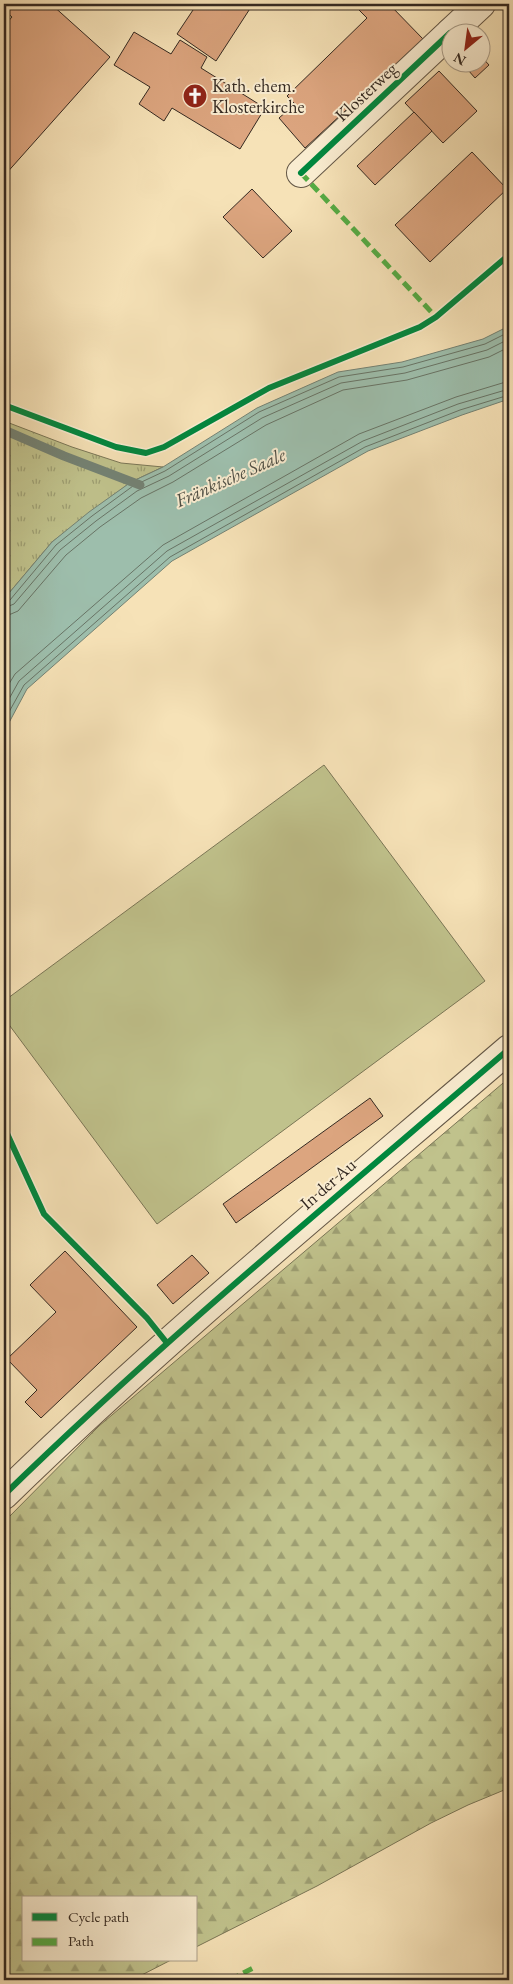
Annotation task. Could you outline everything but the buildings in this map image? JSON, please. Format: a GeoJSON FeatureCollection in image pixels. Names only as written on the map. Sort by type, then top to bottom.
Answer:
{"type":"FeatureCollection","features":[{"type":"Feature","properties":{"kind":"street","name":"Klosterweg"},"geometry":{"type":"LineString","coordinates":[[462,22],[481,4]]}},
{"type":"Feature","properties":{"kind":"street","name":"Klosterweg"},"geometry":{"type":"LineString","coordinates":[[301,173],[440,43]]}},
{"type":"Feature","properties":{"kind":"street","name":"In der Au"},"geometry":{"type":"LineString","coordinates":[[4,1495],[74,1426],[167,1343],[509,1049]]}},
{"type":"Feature","properties":{"kind":"path"},"geometry":{"type":"LineString","coordinates":[[4,1127],[44,1214],[147,1318],[167,1343]]}},
{"type":"Feature","properties":{"kind":"green space"},"geometry":{"type":"Polygon","coordinates":[[[4,421],[121,463],[163,467],[131,482],[52,542],[4,599],[4,421]]]}},
{"type":"Feature","properties":{"kind":"green space"},"geometry":{"type":"Polygon","coordinates":[[[324,765],[485,981],[157,1224],[4,1018],[4,1001],[324,765]]]}},
{"type":"Feature","properties":{"kind":"green space"},"geometry":{"type":"Polygon","coordinates":[[[509,1078],[509,1788],[431,1823],[317,1886],[198,1946],[198,1896],[22,1896],[22,1962],[167,1962],[132,1980],[4,1980],[4,1522],[99,1426],[509,1078]]]}},
{"type":"Feature","properties":{"kind":"water","name":"Fränkische Saale"},"geometry":{"type":"Polygon","coordinates":[[[509,326],[509,399],[368,451],[172,561],[27,689],[4,732],[4,599],[52,542],[89,512],[131,482],[163,467],[257,408],[338,372],[402,362],[483,339],[509,326]]]}},
{"type":"Feature","properties":{"kind":"waterway"},"geometry":{"type":"LineString","coordinates":[[4,430],[64,456],[140,485]]}},
{"type":"Feature","properties":{"kind":"marked path"},"geometry":{"type":"LineString","coordinates":[[301,173],[436,317]]}},
{"type":"Feature","properties":{"kind":"marked path"},"geometry":{"type":"LineString","coordinates":[[230,1980],[255,1967]]}},
{"type":"Feature","properties":{"kind":"cycle path"},"geometry":{"type":"LineString","coordinates":[[301,173],[440,42]]}},
{"type":"Feature","properties":{"kind":"cycle path"},"geometry":{"type":"LineString","coordinates":[[4,405],[116,447],[146,453],[164,447],[269,388],[420,327],[436,317],[509,255]]}},
{"type":"Feature","properties":{"kind":"cycle path"},"geometry":{"type":"LineString","coordinates":[[4,1495],[190,1323],[509,1049]]}},
{"type":"Feature","properties":{"kind":"cycle path"},"geometry":{"type":"LineString","coordinates":[[4,1127],[44,1214],[147,1318],[167,1343]]}},
{"type":"Feature","properties":{"kind":"place","name":"Kath. ehem. Klosterkirche"},"geometry":{"type":"Point","coordinates":[195,96]}}]}
